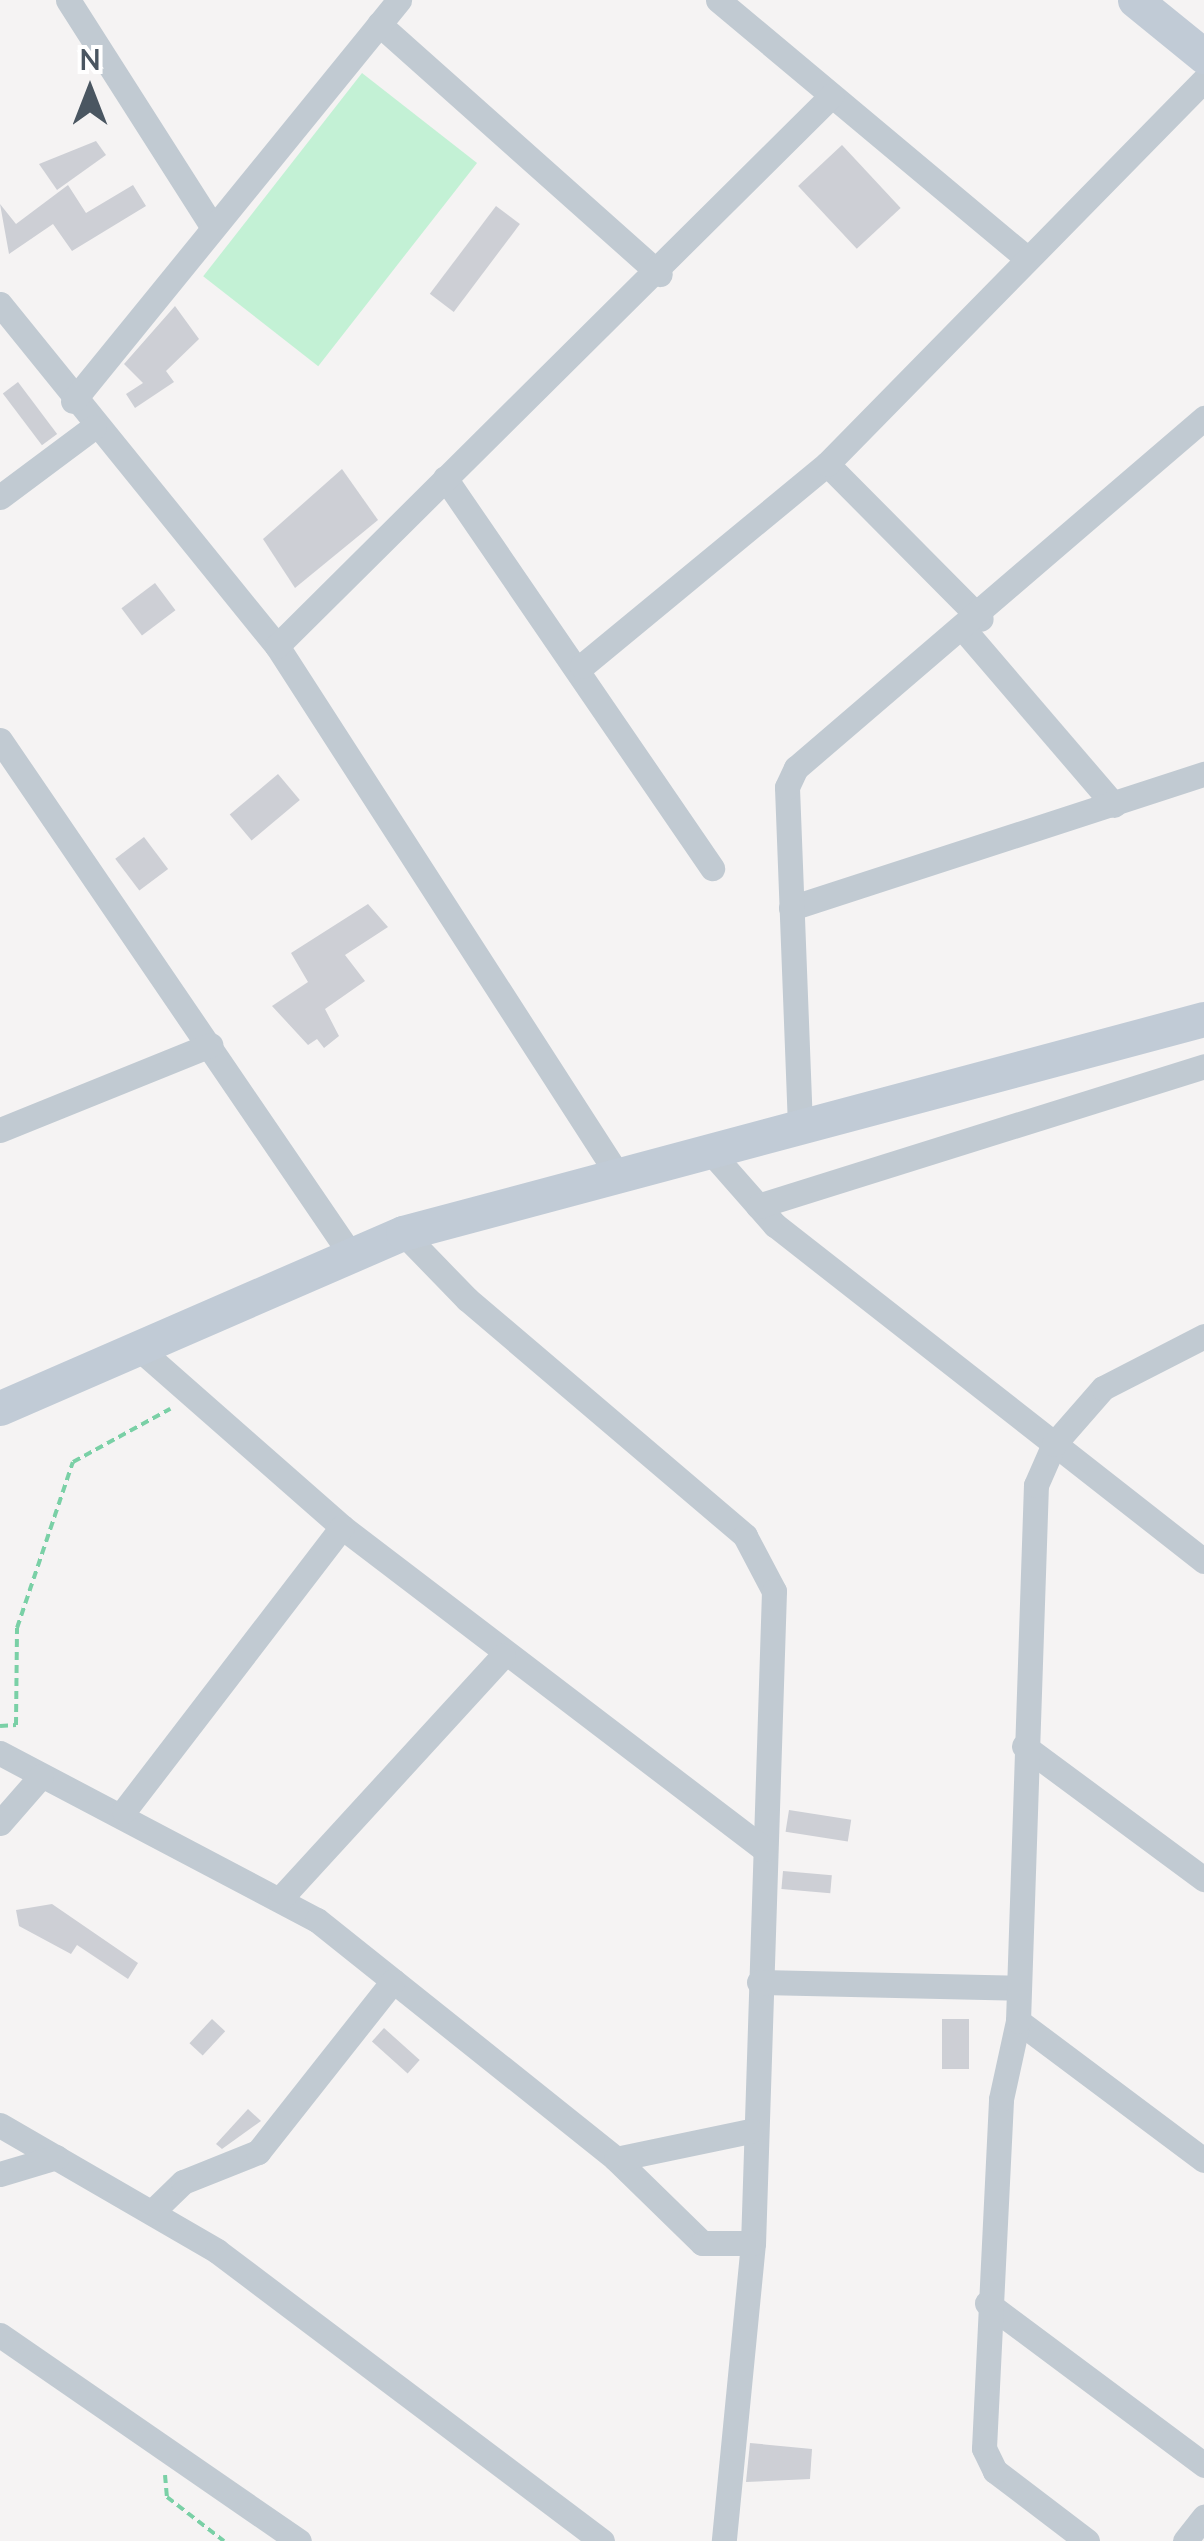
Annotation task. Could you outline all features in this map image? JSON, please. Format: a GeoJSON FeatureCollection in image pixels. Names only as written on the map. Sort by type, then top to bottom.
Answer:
{"type":"FeatureCollection","features":[{"type":"Feature","properties":{"kind":"street"},"geometry":{"type":"LineString","coordinates":[[73,400],[399,0]]}},
{"type":"Feature","properties":{"kind":"street"},"geometry":{"type":"LineString","coordinates":[[718,0],[1024,256]]}},
{"type":"Feature","properties":{"kind":"street"},"geometry":{"type":"LineString","coordinates":[[1135,0],[1204,56]]}},
{"type":"Feature","properties":{"kind":"street"},"geometry":{"type":"LineString","coordinates":[[70,1],[212,226]]}},
{"type":"Feature","properties":{"kind":"street"},"geometry":{"type":"LineString","coordinates":[[379,24],[660,274]]}},
{"type":"Feature","properties":{"kind":"street"},"geometry":{"type":"LineString","coordinates":[[582,666],[827,464],[1024,256],[1204,80]]}},
{"type":"Feature","properties":{"kind":"street"},"geometry":{"type":"LineString","coordinates":[[277,646],[660,274],[831,96]]}},
{"type":"Feature","properties":{"kind":"street"},"geometry":{"type":"LineString","coordinates":[[0,304],[94,428],[277,646],[616,1172]]}},
{"type":"Feature","properties":{"kind":"street"},"geometry":{"type":"LineString","coordinates":[[800,1126],[788,787],[796,768],[973,625],[1204,418]]}},
{"type":"Feature","properties":{"kind":"street"},"geometry":{"type":"LineString","coordinates":[[0,497],[94,428]]}},
{"type":"Feature","properties":{"kind":"street"},"geometry":{"type":"LineString","coordinates":[[827,464],[973,625],[1114,805]]}},
{"type":"Feature","properties":{"kind":"street"},"geometry":{"type":"LineString","coordinates":[[446,478],[582,666],[712,868]]}},
{"type":"Feature","properties":{"kind":"street"},"geometry":{"type":"LineString","coordinates":[[0,740],[349,1252]]}},
{"type":"Feature","properties":{"kind":"street"},"geometry":{"type":"LineString","coordinates":[[791,908],[1204,774]]}},
{"type":"Feature","properties":{"kind":"street"},"geometry":{"type":"LineString","coordinates":[[0,1408],[135,1344],[349,1252],[403,1233],[616,1172],[1204,1019]]}},
{"type":"Feature","properties":{"kind":"street"},"geometry":{"type":"LineString","coordinates":[[0,1130],[210,1045]]}},
{"type":"Feature","properties":{"kind":"street"},"geometry":{"type":"LineString","coordinates":[[758,1206],[1204,1066]]}},
{"type":"Feature","properties":{"kind":"street"},"geometry":{"type":"LineString","coordinates":[[709,1150],[758,1206],[1204,1561]]}},
{"type":"Feature","properties":{"kind":"street"},"geometry":{"type":"LineString","coordinates":[[403,1233],[764,1561],[774,1591],[750,2131],[752,2243],[724,2541]]}},
{"type":"Feature","properties":{"kind":"street"},"geometry":{"type":"LineString","coordinates":[[1087,2541],[987,2460],[986,2303],[1001,2099],[1018,2021],[1024,1746],[1036,1486],[1054,1444],[1103,1388],[1204,1336]]}},
{"type":"Feature","properties":{"kind":"street"},"geometry":{"type":"LineString","coordinates":[[135,1344],[188,1400],[342,1527],[503,1656],[764,1849]]}},
{"type":"Feature","properties":{"kind":"street"},"geometry":{"type":"LineString","coordinates":[[124,1811],[342,1527]]}},
{"type":"Feature","properties":{"kind":"street"},"geometry":{"type":"LineString","coordinates":[[280,1899],[503,1656]]}},
{"type":"Feature","properties":{"kind":"street"},"geometry":{"type":"LineString","coordinates":[[1024,1746],[1204,1879]]}},
{"type":"Feature","properties":{"kind":"street"},"geometry":{"type":"LineString","coordinates":[[0,1754],[124,1811],[280,1899],[393,1982],[616,2160],[702,2242],[752,2243]]}},
{"type":"Feature","properties":{"kind":"street"},"geometry":{"type":"LineString","coordinates":[[0,1824],[41,1776]]}},
{"type":"Feature","properties":{"kind":"street"},"geometry":{"type":"LineString","coordinates":[[152,2212],[183,2182],[258,2152],[393,1982]]}},
{"type":"Feature","properties":{"kind":"street"},"geometry":{"type":"LineString","coordinates":[[759,1982],[1018,1988]]}},
{"type":"Feature","properties":{"kind":"street"},"geometry":{"type":"LineString","coordinates":[[1018,2021],[1204,2160]]}},
{"type":"Feature","properties":{"kind":"street"},"geometry":{"type":"LineString","coordinates":[[0,2125],[217,2251],[602,2541]]}},
{"type":"Feature","properties":{"kind":"street"},"geometry":{"type":"LineString","coordinates":[[616,2160],[750,2131]]}},
{"type":"Feature","properties":{"kind":"street"},"geometry":{"type":"LineString","coordinates":[[0,2174],[57,2157]]}},
{"type":"Feature","properties":{"kind":"street"},"geometry":{"type":"LineString","coordinates":[[986,2303],[1204,2466]]}},
{"type":"Feature","properties":{"kind":"street"},"geometry":{"type":"LineString","coordinates":[[0,2335],[298,2541]]}},
{"type":"Feature","properties":{"kind":"street"},"geometry":{"type":"LineString","coordinates":[[1186,2541],[1204,2517]]}},
{"type":"Feature","properties":{"kind":"path"},"geometry":{"type":"LineString","coordinates":[[0,1726],[16,1726],[17,1628],[73,1462],[188,1400]]}},
{"type":"Feature","properties":{"kind":"path"},"geometry":{"type":"LineString","coordinates":[[162,2450],[167,2497],[224,2541]]}},
{"type":"Feature","properties":{"kind":"green space"},"geometry":{"type":"Polygon","coordinates":[[[362,73],[477,163],[318,366],[203,276],[362,73]]]}},
{"type":"Feature","properties":{"kind":"building"},"geometry":{"type":"Polygon","coordinates":[[[96,141],[106,155],[57,190],[39,164],[96,141]]]}},
{"type":"Feature","properties":{"kind":"building"},"geometry":{"type":"Polygon","coordinates":[[[842,145],[901,208],[857,249],[798,186],[842,145]]]}},
{"type":"Feature","properties":{"kind":"building"},"geometry":{"type":"Polygon","coordinates":[[[68,185],[86,213],[133,185],[146,206],[72,251],[53,224],[9,254],[0,204],[16,224],[68,185]]]}},
{"type":"Feature","properties":{"kind":"building"},"geometry":{"type":"Polygon","coordinates":[[[496,206],[520,224],[454,312],[430,294],[496,206]]]}},
{"type":"Feature","properties":{"kind":"building"},"geometry":{"type":"Polygon","coordinates":[[[175,306],[199,339],[166,371],[174,382],[135,408],[126,394],[143,383],[124,364],[175,306]]]}},
{"type":"Feature","properties":{"kind":"building"},"geometry":{"type":"Polygon","coordinates":[[[18,382],[57,434],[42,445],[3,393],[18,382]]]}},
{"type":"Feature","properties":{"kind":"building"},"geometry":{"type":"Polygon","coordinates":[[[342,469],[378,520],[295,588],[263,539],[342,469]]]}},
{"type":"Feature","properties":{"kind":"building"},"geometry":{"type":"Polygon","coordinates":[[[155,583],[175,610],[142,635],[121,608],[155,583]]]}},
{"type":"Feature","properties":{"kind":"building"},"geometry":{"type":"Polygon","coordinates":[[[278,774],[300,800],[252,841],[230,814],[278,774]]]}},
{"type":"Feature","properties":{"kind":"building"},"geometry":{"type":"Polygon","coordinates":[[[144,837],[168,869],[139,891],[115,859],[144,837]]]}},
{"type":"Feature","properties":{"kind":"building"},"geometry":{"type":"Polygon","coordinates":[[[368,904],[388,927],[345,955],[365,981],[325,1009],[339,1036],[324,1048],[317,1039],[308,1045],[272,1006],[308,982],[291,953],[368,904]]]}},
{"type":"Feature","properties":{"kind":"building"},"geometry":{"type":"Polygon","coordinates":[[[789,1810],[851,1820],[848,1842],[786,1832],[789,1810]]]}},
{"type":"Feature","properties":{"kind":"building"},"geometry":{"type":"Polygon","coordinates":[[[783,1871],[832,1875],[830,1893],[781,1889],[783,1871]]]}},
{"type":"Feature","properties":{"kind":"building"},"geometry":{"type":"Polygon","coordinates":[[[52,1904],[138,1963],[128,1979],[77,1945],[71,1954],[19,1926],[16,1910],[52,1904]]]}},
{"type":"Feature","properties":{"kind":"building"},"geometry":{"type":"Polygon","coordinates":[[[212,2019],[225,2031],[203,2055],[189,2043],[212,2019]]]}},
{"type":"Feature","properties":{"kind":"building"},"geometry":{"type":"Polygon","coordinates":[[[942,2019],[969,2019],[969,2069],[942,2069],[942,2019]]]}},
{"type":"Feature","properties":{"kind":"building"},"geometry":{"type":"Polygon","coordinates":[[[384,2028],[420,2060],[408,2073],[372,2041],[384,2028]]]}},
{"type":"Feature","properties":{"kind":"building"},"geometry":{"type":"Polygon","coordinates":[[[248,2109],[261,2121],[222,2149],[216,2144],[248,2109]]]}},
{"type":"Feature","properties":{"kind":"building"},"geometry":{"type":"Polygon","coordinates":[[[750,2443],[812,2449],[810,2479],[746,2482],[750,2443]]]}}]}
